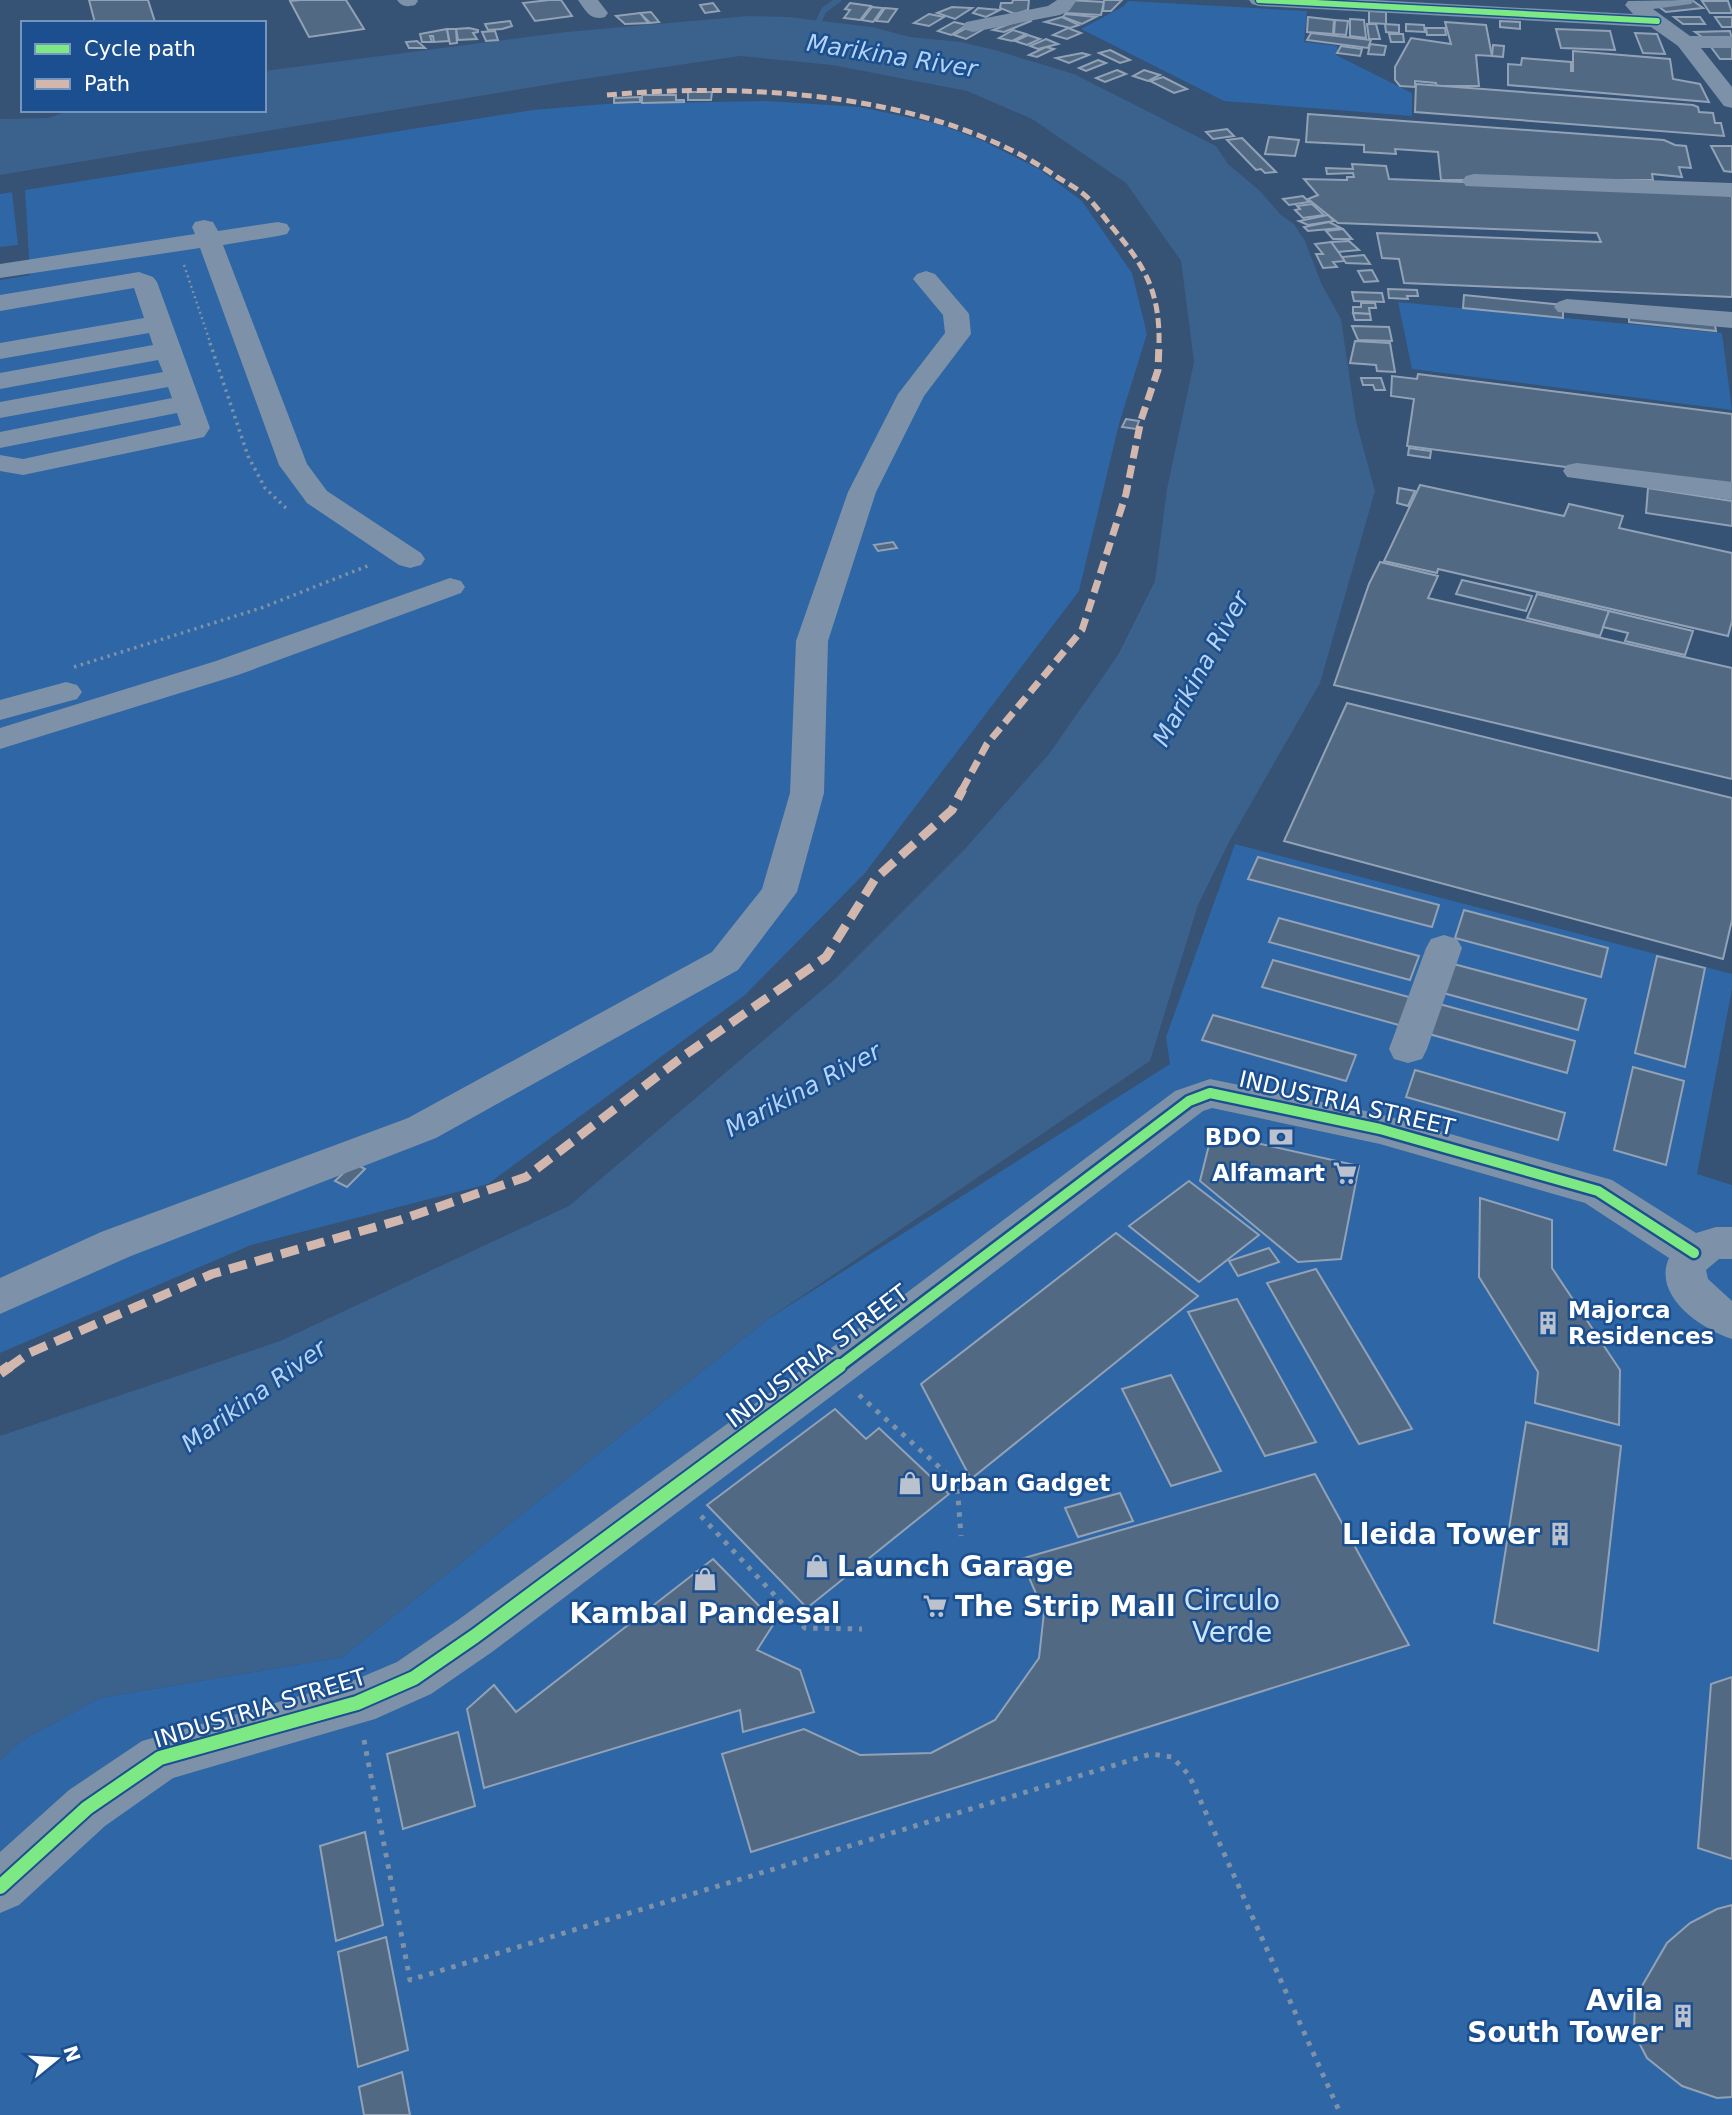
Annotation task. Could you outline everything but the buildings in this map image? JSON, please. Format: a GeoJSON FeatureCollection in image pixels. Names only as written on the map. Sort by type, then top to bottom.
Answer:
{"type":"FeatureCollection","features":[{"type":"Feature","properties":{"kind":"street"},"geometry":{"type":"LineString","coordinates":[[973,26],[1053,11],[1062,7],[1067,0]]}},
{"type":"Feature","properties":{"kind":"street"},"geometry":{"type":"LineString","coordinates":[[1259,0],[1657,21]]}},
{"type":"Feature","properties":{"kind":"street"},"geometry":{"type":"LineString","coordinates":[[1631,3],[1684,0]]}},
{"type":"Feature","properties":{"kind":"street"},"geometry":{"type":"LineString","coordinates":[[1631,3],[1685,42],[1732,100]]}},
{"type":"Feature","properties":{"kind":"street"},"geometry":{"type":"LineString","coordinates":[[1685,42],[1732,43]]}},
{"type":"Feature","properties":{"kind":"street"},"geometry":{"type":"LineString","coordinates":[[1474,181],[1732,190]]}},
{"type":"Feature","properties":{"kind":"street"},"geometry":{"type":"LineString","coordinates":[[0,258],[275,223]]}},
{"type":"Feature","properties":{"kind":"street"},"geometry":{"type":"LineString","coordinates":[[0,271],[206,233]]}},
{"type":"Feature","properties":{"kind":"street"},"geometry":{"type":"LineString","coordinates":[[206,233],[293,465],[317,497],[422,567]]}},
{"type":"Feature","properties":{"kind":"street"},"geometry":{"type":"LineString","coordinates":[[0,1297],[116,1244],[422,1128],[725,961],[779,892],[807,793],[813,641],[862,492],[911,394],[957,334],[956,314],[926,279]]}},
{"type":"Feature","properties":{"kind":"street"},"geometry":{"type":"LineString","coordinates":[[0,303],[139,280],[144,282],[151,295],[157,324],[196,425],[194,431],[23,467],[0,463]]}},
{"type":"Feature","properties":{"kind":"street"},"geometry":{"type":"LineString","coordinates":[[0,323],[151,295]]}},
{"type":"Feature","properties":{"kind":"street"},"geometry":{"type":"LineString","coordinates":[[1567,307],[1732,320]]}},
{"type":"Feature","properties":{"kind":"street"},"geometry":{"type":"LineString","coordinates":[[0,351],[157,324]]}},
{"type":"Feature","properties":{"kind":"street"},"geometry":{"type":"LineString","coordinates":[[0,381],[168,350]]}},
{"type":"Feature","properties":{"kind":"street"},"geometry":{"type":"LineString","coordinates":[[0,410],[183,390]]}},
{"type":"Feature","properties":{"kind":"street"},"geometry":{"type":"LineString","coordinates":[[0,440],[183,390]]}},
{"type":"Feature","properties":{"kind":"street"},"geometry":{"type":"LineString","coordinates":[[1577,471],[1732,491]]}},
{"type":"Feature","properties":{"kind":"street"},"geometry":{"type":"LineString","coordinates":[[0,710],[147,669],[285,624],[422,567]]}},
{"type":"Feature","properties":{"kind":"street"},"geometry":{"type":"LineString","coordinates":[[0,739],[132,701],[273,654],[422,567]]}},
{"type":"Feature","properties":{"kind":"street"},"geometry":{"type":"LineString","coordinates":[[1408,1049],[1444,948]]}},
{"type":"Feature","properties":{"kind":"street","name":"INDUSTRIA STREET"},"geometry":{"type":"LineString","coordinates":[[0,1887],[87,1808],[160,1758],[357,1703],[414,1678],[832,1371],[1188,1101],[1210,1093],[1380,1129],[1598,1191],[1721,1238]]}},
{"type":"Feature","properties":{"kind":"street"},"geometry":{"type":"LineString","coordinates":[[1721,1238],[1686,1270],[1691,1290],[1708,1309],[1732,1322]]}},
{"type":"Feature","properties":{"kind":"path"},"geometry":{"type":"LineString","coordinates":[[63,670],[333,582],[422,567]]}},
{"type":"Feature","properties":{"kind":"path"},"geometry":{"type":"LineString","coordinates":[[832,1371],[957,1483],[961,1536]]}},
{"type":"Feature","properties":{"kind":"path"},"geometry":{"type":"LineString","coordinates":[[675,1487],[805,1628],[862,1629]]}},
{"type":"Feature","properties":{"kind":"path"},"geometry":{"type":"LineString","coordinates":[[357,1703],[410,1980],[1151,1754],[1172,1757],[1189,1775],[1341,2115]]}},
{"type":"Feature","properties":{"kind":"green space"},"geometry":{"type":"Polygon","coordinates":[[[1128,1],[1307,11],[1304,42],[1338,46],[1336,55],[1412,93],[1412,116],[1224,101],[1081,29],[1124,6],[1128,1]]]}},
{"type":"Feature","properties":{"kind":"green space"},"geometry":{"type":"Polygon","coordinates":[[[768,101],[860,107],[939,124],[983,141],[1039,169],[1082,201],[1132,273],[1147,334],[1119,424],[1079,591],[865,873],[745,995],[488,1184],[251,1245],[0,1353],[0,280],[30,275],[25,190],[533,110],[605,104],[768,101]]]}},
{"type":"Feature","properties":{"kind":"green space"},"geometry":{"type":"Polygon","coordinates":[[[12,192],[18,245],[0,247],[0,194],[12,192]]]}},
{"type":"Feature","properties":{"kind":"green space"},"geometry":{"type":"Polygon","coordinates":[[[1398,302],[1722,333],[1732,410],[1412,369],[1398,302]]]}},
{"type":"Feature","properties":{"kind":"green space","name":"Circulo Verde"},"geometry":{"type":"Polygon","coordinates":[[[1235,844],[1732,974],[1732,989],[1697,1174],[1732,1185],[1732,2115],[0,2115],[0,1761],[21,1741],[100,1698],[342,1657],[768,1319],[1170,1064],[1166,1037],[1235,844]]]}},
{"type":"Feature","properties":{"kind":"water","name":"Marikina River"},"geometry":{"type":"Polygon","coordinates":[[[748,16],[789,17],[872,27],[910,37],[961,42],[1074,74],[1216,146],[1228,164],[1294,224],[1305,241],[1322,285],[1341,319],[1356,421],[1375,491],[1320,683],[1229,842],[1198,905],[1150,1061],[768,1319],[342,1657],[100,1698],[21,1741],[0,1761],[0,1436],[280,1341],[569,1206],[834,980],[964,850],[1049,754],[1118,655],[1155,581],[1167,489],[1194,362],[1181,261],[1126,183],[1032,119],[967,91],[832,65],[740,56],[570,81],[0,175],[0,119],[48,118],[66,112],[266,112],[266,71],[566,32],[748,16]]]}},
{"type":"Feature","properties":{"kind":"waterway","name":"Marikina River"},"geometry":{"type":"LineString","coordinates":[[813,33],[824,10],[838,0]]}},
{"type":"Feature","properties":{"kind":"marked path"},"geometry":{"type":"LineString","coordinates":[[0,1373],[29,1353],[212,1274],[400,1220],[526,1177],[685,1055],[826,957],[875,879],[952,810],[987,744],[1082,630],[1126,494],[1141,420],[1158,370],[1159,320],[1149,277],[1130,248],[1087,197],[1036,162],[984,137],[928,119],[851,102],[795,93],[671,89],[607,95]]}},
{"type":"Feature","properties":{"kind":"cycle path"},"geometry":{"type":"LineString","coordinates":[[1259,0],[1657,21]]}},
{"type":"Feature","properties":{"kind":"cycle path"},"geometry":{"type":"LineString","coordinates":[[0,1887],[87,1808],[160,1758],[357,1703],[414,1678],[475,1636],[908,1315],[1189,1101],[1210,1093],[1380,1129],[1598,1191],[1694,1253]]}},
{"type":"Feature","properties":{"kind":"place","name":"BDO"},"geometry":{"type":"Point","coordinates":[1281,1137]}},
{"type":"Feature","properties":{"kind":"place","name":"Alfamart"},"geometry":{"type":"Point","coordinates":[1345,1173]}},
{"type":"Feature","properties":{"kind":"place","name":"Majorca Residences"},"geometry":{"type":"Point","coordinates":[1548,1323]}},
{"type":"Feature","properties":{"kind":"place","name":"Urban Gadget"},"geometry":{"type":"Point","coordinates":[910,1483]}},
{"type":"Feature","properties":{"kind":"place","name":"Lleida Tower"},"geometry":{"type":"Point","coordinates":[1560,1534]}},
{"type":"Feature","properties":{"kind":"place","name":"Launch Garage"},"geometry":{"type":"Point","coordinates":[817,1566]}},
{"type":"Feature","properties":{"kind":"place","name":"Kambal Pandesal"},"geometry":{"type":"Point","coordinates":[705,1579]}},
{"type":"Feature","properties":{"kind":"place","name":"The Strip Mall"},"geometry":{"type":"Point","coordinates":[935,1606]}},
{"type":"Feature","properties":{"kind":"place","name":"Avila South Tower"},"geometry":{"type":"Point","coordinates":[1683,2016]}}]}
